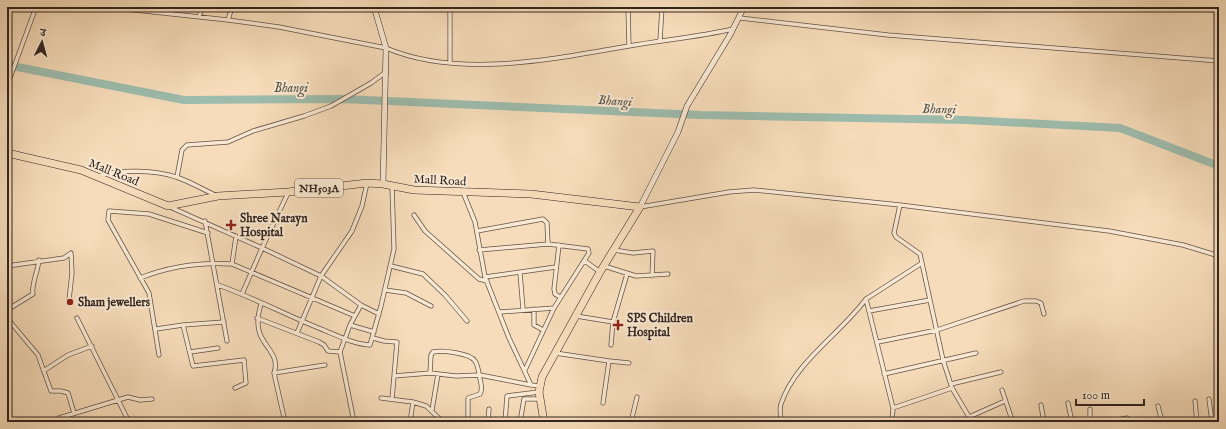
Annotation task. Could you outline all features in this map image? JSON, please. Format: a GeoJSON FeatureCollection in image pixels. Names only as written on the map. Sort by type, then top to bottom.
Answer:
{"type":"FeatureCollection","features":[{"type":"Feature","properties":{"kind":"highway","name":"Mall Road"},"geometry":{"type":"LineString","coordinates":[[7,152],[70,167],[97,176],[168,206],[218,196],[288,192],[367,183],[383,184],[414,190],[531,194],[640,207]]}},
{"type":"Feature","properties":{"kind":"highway"},"geometry":{"type":"LineString","coordinates":[[544,422],[539,392],[542,377],[602,269],[640,207]]}},
{"type":"Feature","properties":{"kind":"street"},"geometry":{"type":"LineString","coordinates":[[7,86],[18,61],[36,7]]}},
{"type":"Feature","properties":{"kind":"street"},"geometry":{"type":"LineString","coordinates":[[107,7],[128,8],[279,27],[386,48],[410,57],[450,63],[502,64],[734,29]]}},
{"type":"Feature","properties":{"kind":"street"},"geometry":{"type":"LineString","coordinates":[[199,17],[202,7]]}},
{"type":"Feature","properties":{"kind":"street"},"geometry":{"type":"LineString","coordinates":[[228,20],[232,7]]}},
{"type":"Feature","properties":{"kind":"street"},"geometry":{"type":"LineString","coordinates":[[374,7],[386,48],[383,184]]}},
{"type":"Feature","properties":{"kind":"street"},"geometry":{"type":"LineString","coordinates":[[448,7],[450,12],[450,63]]}},
{"type":"Feature","properties":{"kind":"street"},"geometry":{"type":"LineString","coordinates":[[450,12],[453,7]]}},
{"type":"Feature","properties":{"kind":"street"},"geometry":{"type":"LineString","coordinates":[[628,7],[629,46]]}},
{"type":"Feature","properties":{"kind":"street"},"geometry":{"type":"LineString","coordinates":[[660,41],[662,7]]}},
{"type":"Feature","properties":{"kind":"street"},"geometry":{"type":"LineString","coordinates":[[640,207],[668,153],[684,112],[695,90],[734,29],[744,7]]}},
{"type":"Feature","properties":{"kind":"street"},"geometry":{"type":"LineString","coordinates":[[740,18],[888,35],[1219,61]]}},
{"type":"Feature","properties":{"kind":"street"},"geometry":{"type":"LineString","coordinates":[[177,177],[182,150],[187,145],[228,142],[253,131],[304,116],[331,106],[371,83],[386,72]]}},
{"type":"Feature","properties":{"kind":"street"},"geometry":{"type":"LineString","coordinates":[[97,176],[115,172],[156,173],[177,177],[218,196]]}},
{"type":"Feature","properties":{"kind":"street"},"geometry":{"type":"LineString","coordinates":[[297,333],[322,276],[352,231],[362,206],[367,183]]}},
{"type":"Feature","properties":{"kind":"street"},"geometry":{"type":"LineString","coordinates":[[218,285],[242,294],[302,322],[345,339],[369,345],[373,338],[391,266],[394,237],[392,186]]}},
{"type":"Feature","properties":{"kind":"street"},"geometry":{"type":"LineString","coordinates":[[640,207],[729,192],[754,190],[900,205],[1109,231],[1184,244],[1219,256]]}},
{"type":"Feature","properties":{"kind":"street"},"geometry":{"type":"LineString","coordinates":[[242,294],[251,271],[288,192]]}},
{"type":"Feature","properties":{"kind":"street"},"geometry":{"type":"LineString","coordinates":[[463,192],[477,231],[479,250],[486,279],[509,338],[531,385],[539,392]]}},
{"type":"Feature","properties":{"kind":"street"},"geometry":{"type":"LineString","coordinates":[[900,205],[894,233],[896,237],[917,251],[922,263],[943,360],[952,386],[972,422]]}},
{"type":"Feature","properties":{"kind":"street"},"geometry":{"type":"LineString","coordinates":[[168,206],[322,276],[361,305],[379,314]]}},
{"type":"Feature","properties":{"kind":"street"},"geometry":{"type":"LineString","coordinates":[[159,355],[152,302],[108,220],[109,210],[149,214],[208,233]]}},
{"type":"Feature","properties":{"kind":"street"},"geometry":{"type":"LineString","coordinates":[[414,215],[425,231],[479,279],[556,267]]}},
{"type":"Feature","properties":{"kind":"street"},"geometry":{"type":"LineString","coordinates":[[477,231],[543,219],[547,221],[548,244]]}},
{"type":"Feature","properties":{"kind":"street"},"geometry":{"type":"LineString","coordinates":[[205,222],[214,262],[227,341]]}},
{"type":"Feature","properties":{"kind":"street"},"geometry":{"type":"LineString","coordinates":[[232,264],[236,236]]}},
{"type":"Feature","properties":{"kind":"street"},"geometry":{"type":"LineString","coordinates":[[479,250],[548,244],[588,249],[589,253],[585,262],[560,297],[525,370]]}},
{"type":"Feature","properties":{"kind":"street"},"geometry":{"type":"LineString","coordinates":[[559,245],[554,292],[560,297]]}},
{"type":"Feature","properties":{"kind":"street"},"geometry":{"type":"LineString","coordinates":[[614,250],[633,253],[653,251],[652,276]]}},
{"type":"Feature","properties":{"kind":"street"},"geometry":{"type":"LineString","coordinates":[[7,266],[38,260],[64,258],[71,253],[72,273],[69,300]]}},
{"type":"Feature","properties":{"kind":"street"},"geometry":{"type":"LineString","coordinates":[[7,310],[33,294],[32,288],[37,274],[38,260]]}},
{"type":"Feature","properties":{"kind":"street"},"geometry":{"type":"LineString","coordinates":[[140,278],[162,270],[214,262],[232,264],[355,316]]}},
{"type":"Feature","properties":{"kind":"street"},"geometry":{"type":"LineString","coordinates":[[585,262],[602,269],[627,274],[652,276],[668,274]]}},
{"type":"Feature","properties":{"kind":"street"},"geometry":{"type":"LineString","coordinates":[[781,422],[781,405],[794,380],[811,358],[850,320],[866,299],[922,263]]}},
{"type":"Feature","properties":{"kind":"street"},"geometry":{"type":"LineString","coordinates":[[391,266],[423,274],[445,295],[467,321]]}},
{"type":"Feature","properties":{"kind":"street"},"geometry":{"type":"LineString","coordinates":[[520,272],[523,309]]}},
{"type":"Feature","properties":{"kind":"street"},"geometry":{"type":"LineString","coordinates":[[611,345],[613,322],[627,274]]}},
{"type":"Feature","properties":{"kind":"street"},"geometry":{"type":"LineString","coordinates":[[385,290],[406,293],[431,306]]}},
{"type":"Feature","properties":{"kind":"street"},"geometry":{"type":"LineString","coordinates":[[866,299],[878,342],[884,374],[893,408],[892,422]]}},
{"type":"Feature","properties":{"kind":"street"},"geometry":{"type":"LineString","coordinates":[[869,311],[930,300]]}},
{"type":"Feature","properties":{"kind":"street"},"geometry":{"type":"LineString","coordinates":[[878,342],[937,330],[1024,301],[1036,301],[1041,303],[1044,314]]}},
{"type":"Feature","properties":{"kind":"street"},"geometry":{"type":"LineString","coordinates":[[261,304],[257,318],[260,335],[275,359],[274,373],[285,422],[331,422]]}},
{"type":"Feature","properties":{"kind":"street"},"geometry":{"type":"LineString","coordinates":[[354,422],[340,352],[350,325],[361,305]]}},
{"type":"Feature","properties":{"kind":"street"},"geometry":{"type":"LineString","coordinates":[[500,312],[523,309],[554,308]]}},
{"type":"Feature","properties":{"kind":"street"},"geometry":{"type":"LineString","coordinates":[[534,309],[534,325],[543,330]]}},
{"type":"Feature","properties":{"kind":"street"},"geometry":{"type":"LineString","coordinates":[[576,316],[613,322]]}},
{"type":"Feature","properties":{"kind":"street"},"geometry":{"type":"LineString","coordinates":[[7,318],[22,338],[35,350],[45,370],[51,391],[68,393],[74,413]]}},
{"type":"Feature","properties":{"kind":"street"},"geometry":{"type":"LineString","coordinates":[[77,318],[129,422]]}},
{"type":"Feature","properties":{"kind":"street"},"geometry":{"type":"LineString","coordinates":[[257,318],[322,343],[328,351],[340,352]]}},
{"type":"Feature","properties":{"kind":"street"},"geometry":{"type":"LineString","coordinates":[[156,329],[183,325],[224,322]]}},
{"type":"Feature","properties":{"kind":"street"},"geometry":{"type":"LineString","coordinates":[[183,325],[192,364],[195,366],[244,360],[246,381],[244,385],[235,388]]}},
{"type":"Feature","properties":{"kind":"street"},"geometry":{"type":"LineString","coordinates":[[350,325],[374,332]]}},
{"type":"Feature","properties":{"kind":"street"},"geometry":{"type":"LineString","coordinates":[[373,338],[397,342],[392,399]]}},
{"type":"Feature","properties":{"kind":"street"},"geometry":{"type":"LineString","coordinates":[[45,370],[68,355],[92,346]]}},
{"type":"Feature","properties":{"kind":"street"},"geometry":{"type":"LineString","coordinates":[[190,352],[218,348]]}},
{"type":"Feature","properties":{"kind":"street"},"geometry":{"type":"LineString","coordinates":[[430,373],[431,355],[433,352],[438,351],[471,357],[476,362],[480,375],[481,392],[468,398],[468,422]]}},
{"type":"Feature","properties":{"kind":"street"},"geometry":{"type":"LineString","coordinates":[[555,353],[629,363]]}},
{"type":"Feature","properties":{"kind":"street"},"geometry":{"type":"LineString","coordinates":[[884,374],[976,353]]}},
{"type":"Feature","properties":{"kind":"street"},"geometry":{"type":"LineString","coordinates":[[603,402],[609,361]]}},
{"type":"Feature","properties":{"kind":"street"},"geometry":{"type":"LineString","coordinates":[[274,373],[325,365]]}},
{"type":"Feature","properties":{"kind":"street"},"geometry":{"type":"LineString","coordinates":[[893,408],[952,386],[1001,372]]}},
{"type":"Feature","properties":{"kind":"street"},"geometry":{"type":"LineString","coordinates":[[394,376],[430,373],[456,376],[480,375],[531,385]]}},
{"type":"Feature","properties":{"kind":"street"},"geometry":{"type":"LineString","coordinates":[[432,410],[438,374]]}},
{"type":"Feature","properties":{"kind":"street"},"geometry":{"type":"LineString","coordinates":[[1002,390],[1012,420]]}},
{"type":"Feature","properties":{"kind":"street"},"geometry":{"type":"LineString","coordinates":[[505,422],[507,396],[539,392]]}},
{"type":"Feature","properties":{"kind":"street"},"geometry":{"type":"LineString","coordinates":[[520,422],[524,399],[539,392]]}},
{"type":"Feature","properties":{"kind":"street"},"geometry":{"type":"LineString","coordinates":[[56,422],[59,418],[117,399],[130,396],[140,400],[152,399]]}},
{"type":"Feature","properties":{"kind":"street"},"geometry":{"type":"LineString","coordinates":[[631,422],[637,397]]}},
{"type":"Feature","properties":{"kind":"street"},"geometry":{"type":"LineString","coordinates":[[380,398],[413,402],[432,410],[443,422]]}},
{"type":"Feature","properties":{"kind":"street"},"geometry":{"type":"LineString","coordinates":[[1209,399],[1212,422]]}},
{"type":"Feature","properties":{"kind":"street"},"geometry":{"type":"LineString","coordinates":[[969,417],[1005,401]]}},
{"type":"Feature","properties":{"kind":"street"},"geometry":{"type":"LineString","coordinates":[[1195,401],[1197,422]]}},
{"type":"Feature","properties":{"kind":"street"},"geometry":{"type":"LineString","coordinates":[[410,422],[413,402]]}},
{"type":"Feature","properties":{"kind":"street"},"geometry":{"type":"LineString","coordinates":[[1068,403],[1072,422]]}},
{"type":"Feature","properties":{"kind":"street"},"geometry":{"type":"LineString","coordinates":[[1041,405],[1044,422]]}},
{"type":"Feature","properties":{"kind":"street"},"geometry":{"type":"LineString","coordinates":[[1158,406],[1162,422]]}},
{"type":"Feature","properties":{"kind":"street"},"geometry":{"type":"LineString","coordinates":[[488,422],[489,409]]}},
{"type":"Feature","properties":{"kind":"street"},"geometry":{"type":"LineString","coordinates":[[1090,410],[1090,422]]}},
{"type":"Feature","properties":{"kind":"street"},"geometry":{"type":"LineString","coordinates":[[1108,422],[1127,418],[1131,422]]}},
{"type":"Feature","properties":{"kind":"waterway","name":"Bhangi"},"geometry":{"type":"LineString","coordinates":[[7,65],[184,100],[343,99],[700,115],[966,120],[1120,128],[1219,166]]}},
{"type":"Feature","properties":{"kind":"place","name":"Shree Narayn Hospital"},"geometry":{"type":"Point","coordinates":[231,225]}},
{"type":"Feature","properties":{"kind":"place","name":"Sham jewellers"},"geometry":{"type":"Point","coordinates":[70,302]}},
{"type":"Feature","properties":{"kind":"place","name":"SPS Children Hospital"},"geometry":{"type":"Point","coordinates":[618,325]}}]}
